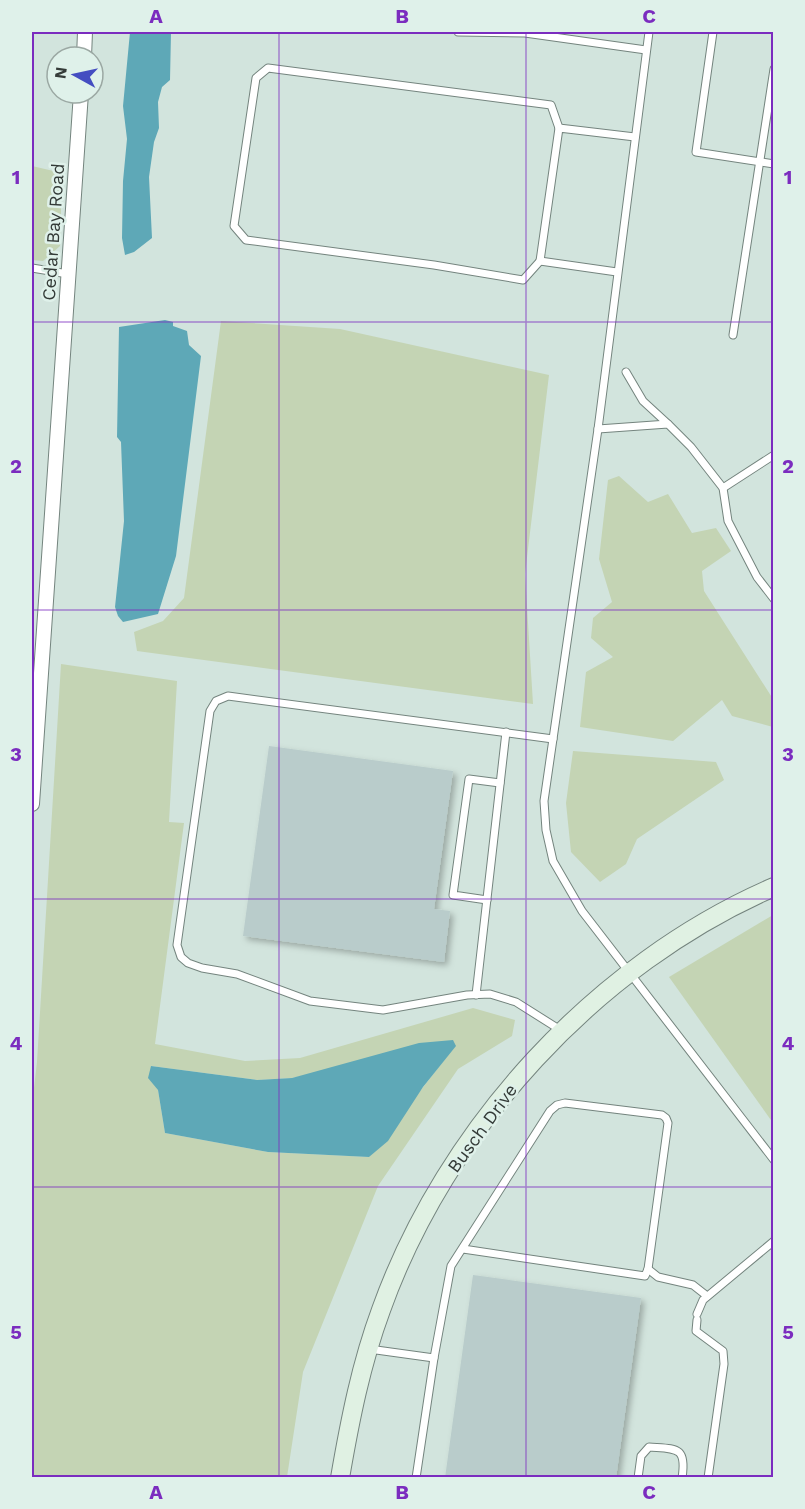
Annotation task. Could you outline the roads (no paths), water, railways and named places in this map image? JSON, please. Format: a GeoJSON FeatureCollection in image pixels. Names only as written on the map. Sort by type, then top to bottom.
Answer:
{"type":"FeatureCollection","features":[{"type":"Feature","properties":{"kind":"street","name":"Cedar Bay Road"},"geometry":{"type":"LineString","coordinates":[[32,804],[34,721],[80,105]]}},
{"type":"Feature","properties":{"kind":"street","name":"Busch Drive"},"geometry":{"type":"LineString","coordinates":[[340,1478],[352,1407],[381,1309],[421,1219],[442,1183],[490,1113],[562,1031],[630,973],[714,918],[774,887]]}},
{"type":"Feature","properties":{"kind":"lane"},"geometry":{"type":"LineString","coordinates":[[458,32],[522,32],[646,50]]}},
{"type":"Feature","properties":{"kind":"lane"},"geometry":{"type":"LineString","coordinates":[[649,32],[598,429],[544,801],[546,830],[553,861],[582,911],[774,1160]]}},
{"type":"Feature","properties":{"kind":"lane"},"geometry":{"type":"LineString","coordinates":[[713,32],[696,152],[774,164]]}},
{"type":"Feature","properties":{"kind":"lane"},"geometry":{"type":"LineString","coordinates":[[268,68],[551,105],[558,128],[540,261],[523,280],[434,265],[246,240],[234,226],[256,78],[268,68]]}},
{"type":"Feature","properties":{"kind":"lane"},"geometry":{"type":"LineString","coordinates":[[733,335],[774,69]]}},
{"type":"Feature","properties":{"kind":"lane"},"geometry":{"type":"LineString","coordinates":[[558,128],[635,137]]}},
{"type":"Feature","properties":{"kind":"lane"},"geometry":{"type":"LineString","coordinates":[[540,261],[617,272]]}},
{"type":"Feature","properties":{"kind":"lane"},"geometry":{"type":"LineString","coordinates":[[32,268],[68,274]]}},
{"type":"Feature","properties":{"kind":"lane"},"geometry":{"type":"LineString","coordinates":[[626,372],[643,401],[691,447],[723,488],[728,521],[757,577],[774,599]]}},
{"type":"Feature","properties":{"kind":"lane"},"geometry":{"type":"LineString","coordinates":[[598,429],[669,424]]}},
{"type":"Feature","properties":{"kind":"lane"},"geometry":{"type":"LineString","coordinates":[[723,488],[774,455]]}},
{"type":"Feature","properties":{"kind":"lane"},"geometry":{"type":"LineString","coordinates":[[553,739],[228,696],[216,701],[210,711],[177,945],[181,957],[202,968],[237,974],[310,1001],[383,1010],[445,998],[490,994],[516,1002],[562,1031]]}},
{"type":"Feature","properties":{"kind":"lane"},"geometry":{"type":"LineString","coordinates":[[476,995],[506,732]]}},
{"type":"Feature","properties":{"kind":"lane"},"geometry":{"type":"LineString","coordinates":[[487,900],[453,895],[469,778],[500,783]]}},
{"type":"Feature","properties":{"kind":"lane"},"geometry":{"type":"LineString","coordinates":[[416,1478],[451,1266],[550,1111],[557,1105],[565,1103],[662,1115],[666,1118],[668,1123],[648,1269],[645,1276],[463,1249]]}},
{"type":"Feature","properties":{"kind":"lane"},"geometry":{"type":"LineString","coordinates":[[708,1478],[723,1351],[696,1331],[697,1317],[703,1300],[707,1296],[774,1240]]}},
{"type":"Feature","properties":{"kind":"lane"},"geometry":{"type":"LineString","coordinates":[[648,1269],[658,1277],[693,1285],[707,1296]]}},
{"type":"Feature","properties":{"kind":"lane"},"geometry":{"type":"LineString","coordinates":[[369,1349],[434,1358]]}},
{"type":"Feature","properties":{"kind":"lane"},"geometry":{"type":"LineString","coordinates":[[638,1478],[640,1456],[649,1447],[675,1449],[680,1453],[685,1461],[682,1478]]}},
{"type":"Feature","properties":{"kind":"water"},"geometry":{"type":"Polygon","coordinates":[[[130,32],[171,32],[170,80],[162,87],[158,102],[159,128],[154,142],[149,177],[152,238],[134,252],[125,255],[122,238],[123,181],[127,139],[123,106],[130,32]]]}},
{"type":"Feature","properties":{"kind":"water"},"geometry":{"type":"Polygon","coordinates":[[[165,320],[187,331],[189,345],[201,356],[176,556],[158,614],[123,622],[115,607],[124,521],[121,442],[117,437],[119,327],[165,320]]]}},
{"type":"Feature","properties":{"kind":"water"},"geometry":{"type":"Polygon","coordinates":[[[453,1040],[456,1046],[423,1087],[388,1141],[369,1157],[268,1152],[165,1133],[158,1090],[148,1078],[151,1066],[257,1080],[292,1078],[419,1043],[453,1040]]]}}]}
